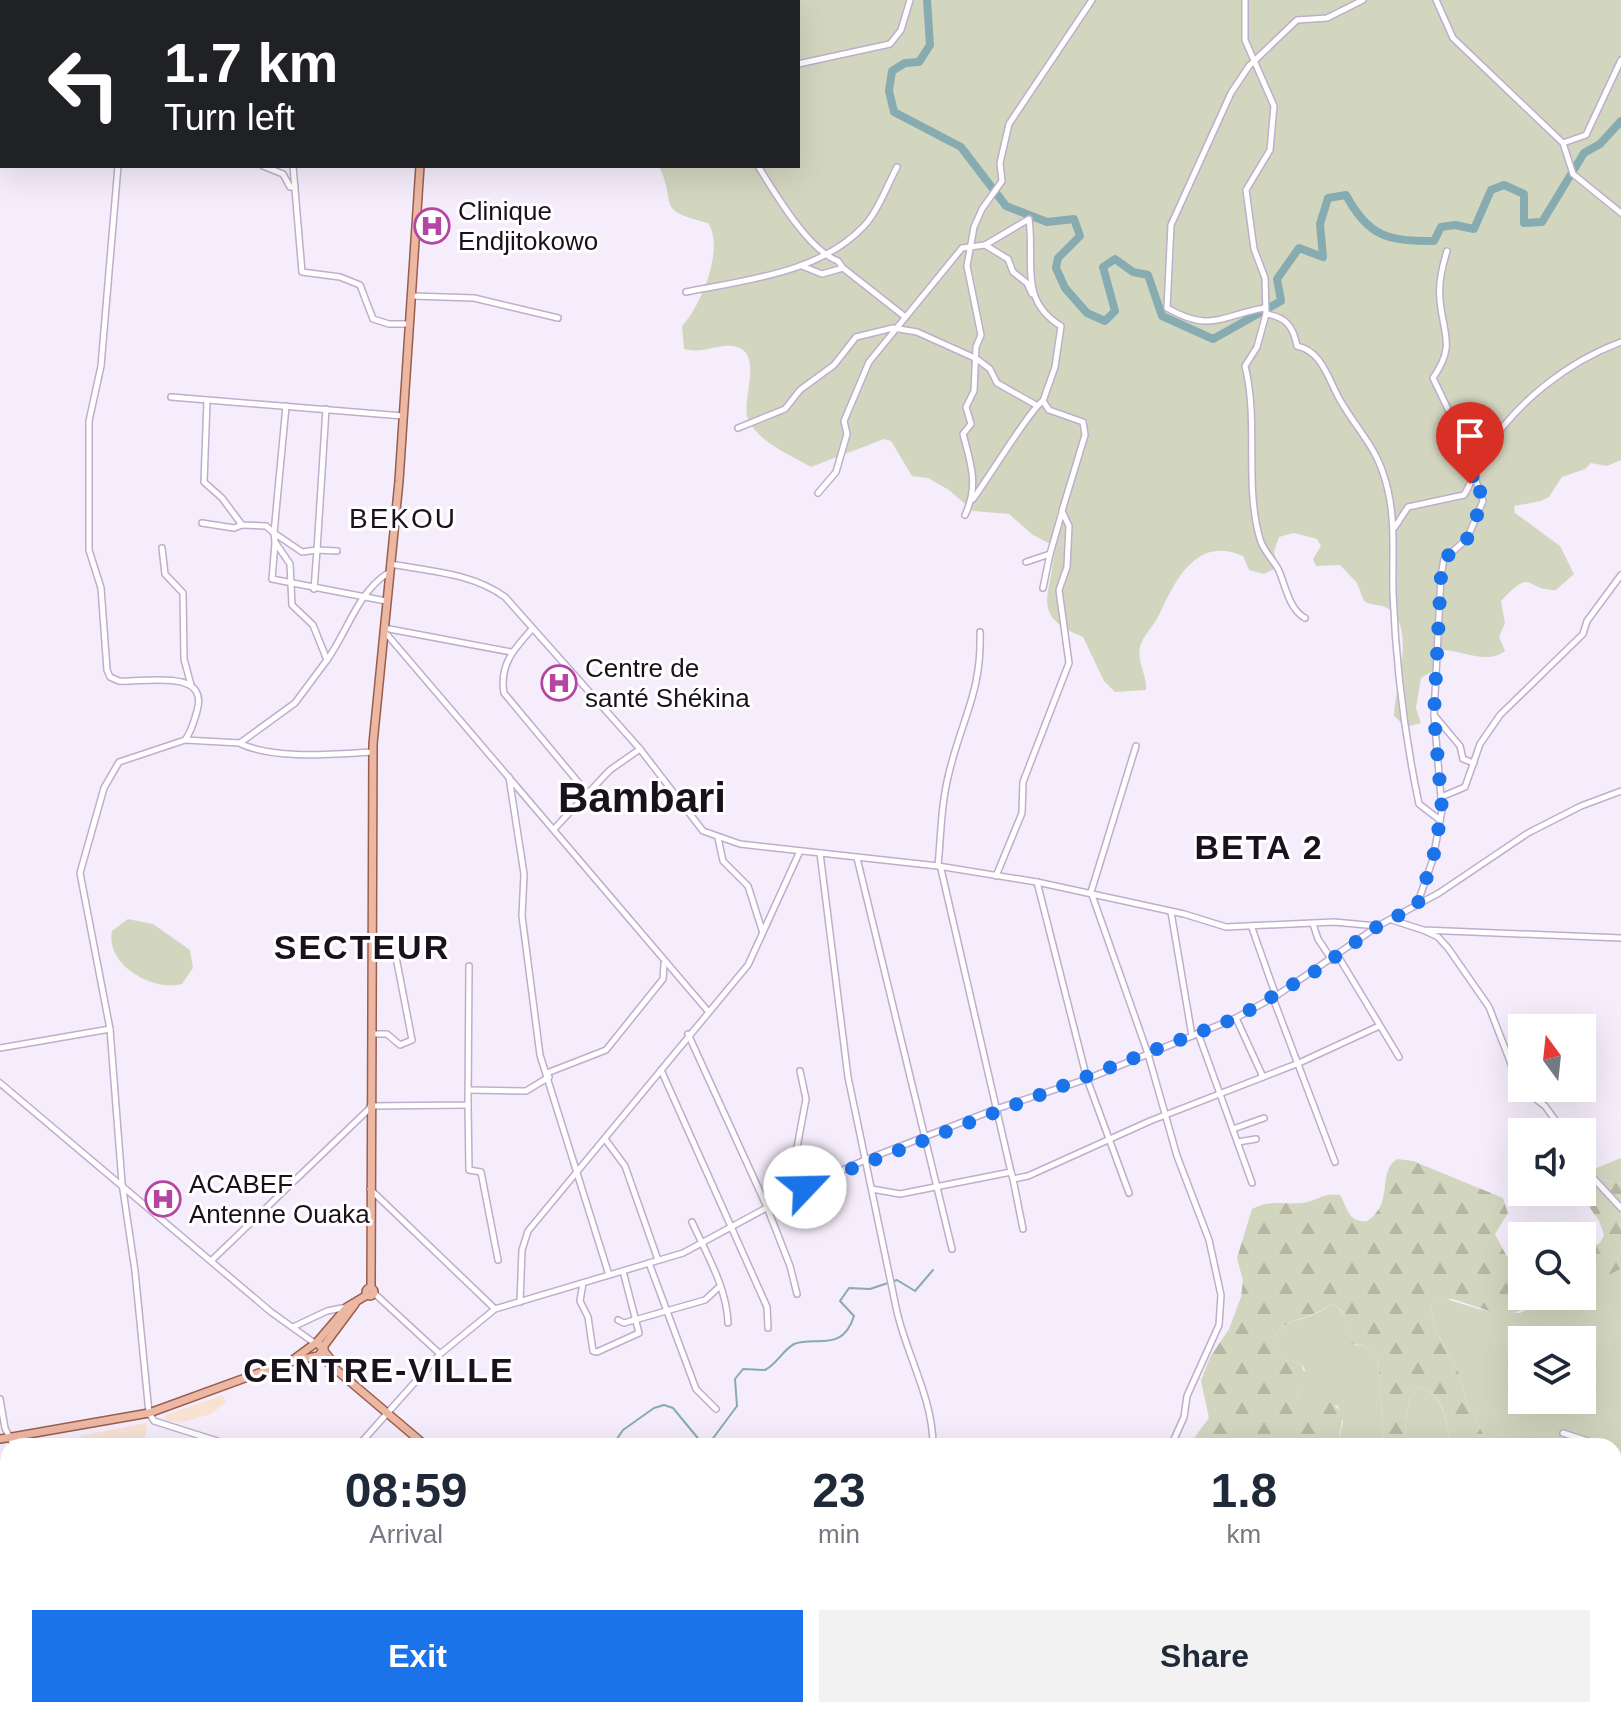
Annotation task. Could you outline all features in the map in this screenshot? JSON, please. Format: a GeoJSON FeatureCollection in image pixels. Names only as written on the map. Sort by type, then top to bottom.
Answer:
{"type":"FeatureCollection","features":[{"type":"Feature","properties":{"kind":"main road"},"geometry":{"type":"LineString","coordinates":[[6,1438],[149,1413],[289,1362],[316,1348],[349,1309],[370,1292],[373,752],[404,416],[420,168]]}},
{"type":"Feature","properties":{"kind":"main road"},"geometry":{"type":"LineString","coordinates":[[316,1348],[417,1438]]}},
{"type":"Feature","properties":{"kind":"street"},"geometry":{"type":"LineString","coordinates":[[800,64],[890,44],[901,30],[910,0]]}},
{"type":"Feature","properties":{"kind":"street"},"geometry":{"type":"LineString","coordinates":[[973,499],[975,477],[963,434],[971,424],[966,407],[974,391],[980,317],[973,306],[973,285],[967,266],[974,227],[982,209],[1002,181],[1000,163],[1009,124],[1092,0]]}},
{"type":"Feature","properties":{"kind":"street"},"geometry":{"type":"LineString","coordinates":[[1245,0],[1245,40],[1274,106],[1270,150],[1246,190],[1254,249],[1265,278],[1265,311],[1257,347],[1245,366],[1251,391],[1251,437],[1260,540],[1280,573],[1285,591],[1305,618]]}},
{"type":"Feature","properties":{"kind":"street"},"geometry":{"type":"LineString","coordinates":[[1363,0],[1327,18],[1297,20],[1254,61],[1231,93],[1171,225],[1167,308],[1191,321],[1215,323],[1242,311],[1265,311],[1282,317],[1294,330],[1297,346],[1316,354],[1342,404],[1360,425],[1383,473],[1395,527],[1393,590],[1401,717],[1419,804],[1441,820]]}},
{"type":"Feature","properties":{"kind":"street"},"geometry":{"type":"LineString","coordinates":[[1436,0],[1453,38],[1563,143],[1573,174],[1621,213]]}},
{"type":"Feature","properties":{"kind":"street"},"geometry":{"type":"LineString","coordinates":[[1563,143],[1586,135],[1621,60]]}},
{"type":"Feature","properties":{"kind":"street"},"geometry":{"type":"LineString","coordinates":[[686,292],[800,265],[841,248],[866,224],[897,167]]}},
{"type":"Feature","properties":{"kind":"street"},"geometry":{"type":"LineString","coordinates":[[118,168],[101,366],[92,395],[89,421],[89,550],[101,588],[110,677],[128,682],[174,680],[192,686]]}},
{"type":"Feature","properties":{"kind":"street"},"geometry":{"type":"LineString","coordinates":[[268,168],[283,174],[290,187],[295,187]]}},
{"type":"Feature","properties":{"kind":"street"},"geometry":{"type":"LineString","coordinates":[[293,168],[302,272],[360,285],[373,319],[389,324],[411,324]]}},
{"type":"Feature","properties":{"kind":"street"},"geometry":{"type":"LineString","coordinates":[[759,168],[786,211],[825,256],[838,261],[904,316]]}},
{"type":"Feature","properties":{"kind":"street"},"geometry":{"type":"LineString","coordinates":[[818,493],[836,472],[847,434],[844,421],[869,362],[878,355],[893,328],[962,248],[985,245],[1029,219],[1034,299]]}},
{"type":"Feature","properties":{"kind":"street"},"geometry":{"type":"LineString","coordinates":[[965,515],[973,499],[1000,464],[1006,449],[1021,433],[1036,405],[1043,401],[1055,367],[1061,326],[1042,315],[1027,283],[1013,272],[1008,259],[985,245]]}},
{"type":"Feature","properties":{"kind":"street"},"geometry":{"type":"LineString","coordinates":[[1417,906],[1441,820],[1434,714],[1441,576],[1444,559],[1467,539],[1483,501],[1474,472],[1433,378],[1447,359],[1447,330],[1440,302],[1440,275],[1447,251]]}},
{"type":"Feature","properties":{"kind":"street"},"geometry":{"type":"LineString","coordinates":[[800,265],[822,274],[843,268]]}},
{"type":"Feature","properties":{"kind":"street"},"geometry":{"type":"LineString","coordinates":[[413,296],[474,298],[558,318]]}},
{"type":"Feature","properties":{"kind":"street"},"geometry":{"type":"LineString","coordinates":[[738,428],[785,409],[800,390],[834,365],[856,337],[893,328],[917,332],[977,359],[990,369],[997,383],[1036,405]]}},
{"type":"Feature","properties":{"kind":"street"},"geometry":{"type":"LineString","coordinates":[[1395,527],[1408,507],[1464,495],[1486,448],[1540,389],[1588,357],[1621,342]]}},
{"type":"Feature","properties":{"kind":"street"},"geometry":{"type":"LineString","coordinates":[[171,397],[404,416]]}},
{"type":"Feature","properties":{"kind":"street"},"geometry":{"type":"LineString","coordinates":[[207,401],[208,451],[204,482],[222,498],[242,525]]}},
{"type":"Feature","properties":{"kind":"street"},"geometry":{"type":"LineString","coordinates":[[1043,401],[1049,410],[1083,422],[1085,435],[1043,588]]}},
{"type":"Feature","properties":{"kind":"street"},"geometry":{"type":"LineString","coordinates":[[286,406],[272,579],[386,601]]}},
{"type":"Feature","properties":{"kind":"street"},"geometry":{"type":"LineString","coordinates":[[314,589],[326,409]]}},
{"type":"Feature","properties":{"kind":"street"},"geometry":{"type":"LineString","coordinates":[[996,876],[1022,813],[1023,782],[1069,663],[1059,590],[1067,567],[1069,526],[1062,511]]}},
{"type":"Feature","properties":{"kind":"street"},"geometry":{"type":"LineString","coordinates":[[202,523],[234,528],[261,525],[302,552],[337,551]]}},
{"type":"Feature","properties":{"kind":"street"},"geometry":{"type":"LineString","coordinates":[[275,542],[290,564],[289,594],[292,605],[313,625],[327,660]]}},
{"type":"Feature","properties":{"kind":"street"},"geometry":{"type":"LineString","coordinates":[[162,548],[163,570],[183,593],[184,659],[199,703],[185,740]]}},
{"type":"Feature","properties":{"kind":"street"},"geometry":{"type":"LineString","coordinates":[[1026,562],[1050,554]]}},
{"type":"Feature","properties":{"kind":"street"},"geometry":{"type":"LineString","coordinates":[[240,743],[295,703],[347,632],[362,597],[389,568],[488,585],[505,597],[640,749],[703,831],[718,838],[1037,882],[1091,892],[1226,927],[1313,924],[1378,926]]}},
{"type":"Feature","properties":{"kind":"street"},"geometry":{"type":"LineString","coordinates":[[1441,797],[1465,787],[1480,744],[1500,715],[1583,634],[1587,621],[1621,575]]}},
{"type":"Feature","properties":{"kind":"street"},"geometry":{"type":"LineString","coordinates":[[384,629],[511,652]]}},
{"type":"Feature","properties":{"kind":"street"},"geometry":{"type":"LineString","coordinates":[[384,629],[664,963],[707,1010]]}},
{"type":"Feature","properties":{"kind":"street"},"geometry":{"type":"LineString","coordinates":[[532,629],[511,652],[502,672],[504,693],[588,794]]}},
{"type":"Feature","properties":{"kind":"street"},"geometry":{"type":"LineString","coordinates":[[980,632],[981,668],[942,804],[939,867],[1023,1229]]}},
{"type":"Feature","properties":{"kind":"street"},"geometry":{"type":"LineString","coordinates":[[1434,714],[1460,746],[1463,759],[1474,763]]}},
{"type":"Feature","properties":{"kind":"street"},"geometry":{"type":"LineString","coordinates":[[208,1438],[154,1421],[149,1413],[135,1271],[122,1183],[110,1029],[80,873],[82,860],[104,788],[119,762],[185,740],[240,743],[255,750],[316,755],[373,752]]}},
{"type":"Feature","properties":{"kind":"street"},"geometry":{"type":"LineString","coordinates":[[1136,746],[1091,892],[1148,1054],[1177,1156],[1209,1240],[1221,1295],[1219,1325],[1187,1396],[1184,1417],[1175,1438]]}},
{"type":"Feature","properties":{"kind":"street"},"geometry":{"type":"LineString","coordinates":[[554,829],[623,758],[640,749]]}},
{"type":"Feature","properties":{"kind":"street"},"geometry":{"type":"LineString","coordinates":[[509,777],[524,874],[522,916],[529,947],[538,1044],[609,1275]]}},
{"type":"Feature","properties":{"kind":"street"},"geometry":{"type":"LineString","coordinates":[[366,1438],[440,1354],[495,1309],[658,1260],[704,1241],[805,1187],[865,1160],[996,1109],[1087,1079],[1236,1018],[1274,997],[1378,926],[1417,906],[1528,833],[1581,806],[1621,791]]}},
{"type":"Feature","properties":{"kind":"street"},"geometry":{"type":"LineString","coordinates":[[718,838],[723,861],[748,886],[762,930]]}},
{"type":"Feature","properties":{"kind":"street"},"geometry":{"type":"LineString","coordinates":[[520,1302],[524,1239],[577,1169],[605,1139],[707,1010],[748,965],[800,851]]}},
{"type":"Feature","properties":{"kind":"street"},"geometry":{"type":"LineString","coordinates":[[820,853],[839,994],[841,1037],[889,1276],[905,1345],[924,1388],[932,1420],[933,1438]]}},
{"type":"Feature","properties":{"kind":"street"},"geometry":{"type":"LineString","coordinates":[[857,858],[952,1249]]}},
{"type":"Feature","properties":{"kind":"street"},"geometry":{"type":"LineString","coordinates":[[1037,882],[1087,1079],[1129,1193]]}},
{"type":"Feature","properties":{"kind":"street"},"geometry":{"type":"LineString","coordinates":[[1171,912],[1195,1035],[1221,1093],[1252,1183]]}},
{"type":"Feature","properties":{"kind":"street"},"geometry":{"type":"LineString","coordinates":[[1391,919],[1438,937],[1489,1007],[1513,1076],[1520,1087],[1545,1106],[1554,1118]]}},
{"type":"Feature","properties":{"kind":"street"},"geometry":{"type":"LineString","coordinates":[[1313,924],[1318,939],[1335,958],[1399,1057]]}},
{"type":"Feature","properties":{"kind":"street"},"geometry":{"type":"LineString","coordinates":[[1252,928],[1335,1162]]}},
{"type":"Feature","properties":{"kind":"street"},"geometry":{"type":"LineString","coordinates":[[1423,930],[1621,938]]}},
{"type":"Feature","properties":{"kind":"street"},"geometry":{"type":"LineString","coordinates":[[371,1034],[387,1034],[400,1045],[412,1040],[396,957]]}},
{"type":"Feature","properties":{"kind":"street"},"geometry":{"type":"LineString","coordinates":[[469,1090],[526,1091],[548,1075],[606,1050],[663,979],[664,963]]}},
{"type":"Feature","properties":{"kind":"street"},"geometry":{"type":"LineString","coordinates":[[469,966],[469,1170],[481,1172],[498,1260]]}},
{"type":"Feature","properties":{"kind":"street"},"geometry":{"type":"LineString","coordinates":[[1236,1018],[1263,1077]]}},
{"type":"Feature","properties":{"kind":"street"},"geometry":{"type":"LineString","coordinates":[[1013,1179],[1068,1160],[1166,1114],[1299,1063],[1377,1027]]}},
{"type":"Feature","properties":{"kind":"street"},"geometry":{"type":"LineString","coordinates":[[0,1048],[110,1029]]}},
{"type":"Feature","properties":{"kind":"street"},"geometry":{"type":"LineString","coordinates":[[688,1034],[767,1207],[797,1294]]}},
{"type":"Feature","properties":{"kind":"street"},"geometry":{"type":"LineString","coordinates":[[661,1070],[767,1307],[768,1328]]}},
{"type":"Feature","properties":{"kind":"street"},"geometry":{"type":"LineString","coordinates":[[800,1071],[806,1099],[796,1153],[805,1187]]}},
{"type":"Feature","properties":{"kind":"street"},"geometry":{"type":"LineString","coordinates":[[0,1083],[316,1348]]}},
{"type":"Feature","properties":{"kind":"street"},"geometry":{"type":"LineString","coordinates":[[212,1260],[369,1108],[468,1105]]}},
{"type":"Feature","properties":{"kind":"street"},"geometry":{"type":"LineString","coordinates":[[1233,1129],[1255,1117],[1264,1118]]}},
{"type":"Feature","properties":{"kind":"street"},"geometry":{"type":"LineString","coordinates":[[605,1139],[625,1166],[658,1260]]}},
{"type":"Feature","properties":{"kind":"street"},"geometry":{"type":"LineString","coordinates":[[1238,1142],[1256,1139]]}},
{"type":"Feature","properties":{"kind":"street"},"geometry":{"type":"LineString","coordinates":[[872,1189],[900,1194],[1011,1172]]}},
{"type":"Feature","properties":{"kind":"street"},"geometry":{"type":"LineString","coordinates":[[1596,1181],[1621,1208]]}},
{"type":"Feature","properties":{"kind":"street"},"geometry":{"type":"LineString","coordinates":[[369,1189],[495,1309]]}},
{"type":"Feature","properties":{"kind":"street"},"geometry":{"type":"LineString","coordinates":[[692,1222],[704,1241],[728,1307],[728,1323]]}},
{"type":"Feature","properties":{"kind":"street"},"geometry":{"type":"LineString","coordinates":[[649,1263],[696,1389],[716,1409]]}},
{"type":"Feature","properties":{"kind":"street"},"geometry":{"type":"LineString","coordinates":[[583,1283],[580,1301],[588,1317],[595,1352],[611,1348],[639,1333],[623,1271]]}},
{"type":"Feature","properties":{"kind":"street"},"geometry":{"type":"LineString","coordinates":[[618,1320],[624,1323],[666,1314],[705,1300],[719,1287]]}},
{"type":"Feature","properties":{"kind":"street"},"geometry":{"type":"LineString","coordinates":[[370,1292],[440,1354]]}},
{"type":"Feature","properties":{"kind":"street"},"geometry":{"type":"LineString","coordinates":[[293,1327],[327,1311],[349,1309]]}},
{"type":"Feature","properties":{"kind":"street"},"geometry":{"type":"LineString","coordinates":[[0,1399],[5,1428],[11,1437]]}},
{"type":"Feature","properties":{"kind":"street"},"geometry":{"type":"LineString","coordinates":[[1563,1433],[1578,1438]]}},
{"type":"Feature","properties":{"kind":"shaded area"},"geometry":{"type":"Polygon","coordinates":[[[223,1395],[226,1402],[211,1414],[184,1422],[166,1421],[165,1415],[223,1395]]]}},
{"type":"Feature","properties":{"kind":"shaded area"},"geometry":{"type":"Polygon","coordinates":[[[147,1423],[145,1438],[80,1436],[147,1423]]]}},
{"type":"Feature","properties":{"kind":"green space"},"geometry":{"type":"Polygon","coordinates":[[[800,0],[1621,0],[1621,460],[1607,466],[1591,463],[1585,469],[1562,477],[1549,497],[1514,506],[1515,513],[1560,546],[1574,574],[1556,590],[1524,582],[1501,601],[1505,623],[1499,637],[1505,651],[1482,657],[1442,650],[1433,671],[1421,678],[1416,708],[1421,723],[1406,727],[1394,716],[1403,643],[1396,617],[1387,608],[1364,601],[1357,583],[1340,565],[1316,566],[1313,559],[1321,546],[1317,539],[1294,533],[1279,537],[1274,552],[1278,567],[1264,574],[1249,570],[1243,556],[1227,551],[1200,556],[1189,565],[1172,588],[1141,643],[1140,658],[1146,690],[1115,692],[1104,681],[1083,637],[1054,620],[1049,611],[1047,601],[1054,546],[1033,535],[1009,514],[973,511],[949,490],[928,478],[912,476],[891,441],[884,439],[811,467],[759,435],[746,411],[750,367],[743,350],[733,346],[684,349],[682,326],[703,291],[712,261],[713,234],[708,223],[673,209],[660,168],[800,168],[800,0]]]}},
{"type":"Feature","properties":{"kind":"green space"},"geometry":{"type":"Polygon","coordinates":[[[128,919],[153,924],[190,950],[193,968],[182,984],[158,984],[145,980],[123,965],[112,943],[112,931],[128,919]]]}},
{"type":"Feature","properties":{"kind":"green space"},"geometry":{"type":"Polygon","coordinates":[[[1621,1158],[1621,1184],[1596,1178],[1596,1168],[1621,1158]]]}},
{"type":"Feature","properties":{"kind":"green space"},"geometry":{"type":"Polygon","coordinates":[[[1397,1159],[1413,1161],[1503,1198],[1508,1213],[1495,1234],[1508,1257],[1508,1310],[1522,1310],[1504,1316],[1453,1299],[1435,1300],[1430,1307],[1436,1331],[1458,1371],[1467,1403],[1485,1438],[1449,1438],[1439,1403],[1428,1391],[1419,1387],[1409,1400],[1404,1438],[1383,1438],[1378,1356],[1365,1346],[1348,1343],[1344,1314],[1330,1304],[1283,1327],[1276,1334],[1273,1358],[1301,1363],[1306,1378],[1296,1392],[1298,1399],[1330,1402],[1343,1413],[1339,1438],[1194,1438],[1209,1418],[1201,1381],[1210,1357],[1229,1329],[1241,1297],[1243,1281],[1237,1258],[1252,1209],[1271,1203],[1302,1203],[1335,1194],[1340,1195],[1352,1217],[1367,1221],[1381,1206],[1387,1172],[1397,1159]]]}},
{"type":"Feature","properties":{"kind":"green space"},"geometry":{"type":"Polygon","coordinates":[[[1596,1178],[1621,1184],[1621,1269],[1596,1281],[1596,1245],[1604,1235],[1589,1206],[1596,1206],[1596,1178]]]}},
{"type":"Feature","properties":{"kind":"green space"},"geometry":{"type":"Polygon","coordinates":[[[1621,1269],[1621,1438],[1485,1438],[1467,1403],[1458,1371],[1436,1331],[1430,1307],[1435,1300],[1443,1298],[1482,1310],[1520,1313],[1526,1310],[1596,1310],[1596,1281],[1621,1269]]]}},
{"type":"Feature","properties":{"kind":"green space"},"geometry":{"type":"Polygon","coordinates":[[[1330,1304],[1338,1308],[1344,1315],[1348,1335],[1355,1345],[1365,1346],[1378,1356],[1383,1438],[1340,1438],[1343,1421],[1338,1406],[1298,1399],[1296,1392],[1305,1370],[1301,1363],[1272,1358],[1273,1343],[1283,1326],[1321,1311],[1330,1304]]]}},
{"type":"Feature","properties":{"kind":"green space"},"geometry":{"type":"Polygon","coordinates":[[[1419,1387],[1434,1396],[1446,1420],[1449,1438],[1404,1438],[1409,1400],[1419,1387]]]}},
{"type":"Feature","properties":{"kind":"waterway"},"geometry":{"type":"LineString","coordinates":[[927,0],[930,45],[919,62],[905,63],[892,71],[889,91],[894,112],[961,147],[1006,206],[1047,222],[1074,219],[1080,236],[1058,258],[1056,268],[1065,288],[1087,313],[1105,321],[1115,311],[1103,267],[1115,259],[1133,272],[1148,275],[1162,316],[1213,339],[1281,301],[1277,279],[1299,248],[1323,257],[1320,224],[1328,198],[1346,195],[1372,228],[1404,240],[1434,241],[1441,227],[1455,225],[1474,229],[1491,190],[1504,185],[1524,194],[1524,223],[1542,222],[1584,153],[1600,144],[1621,121]]}},
{"type":"Feature","properties":{"kind":"waterway"},"geometry":{"type":"LineString","coordinates":[[713,1438],[737,1406],[735,1379],[743,1369],[765,1370],[794,1344],[827,1341],[843,1335],[854,1316],[840,1301],[849,1288],[870,1289],[897,1280],[915,1291],[933,1270]]}},
{"type":"Feature","properties":{"kind":"waterway"},"geometry":{"type":"LineString","coordinates":[[618,1438],[623,1430],[654,1408],[664,1405],[673,1408],[698,1438]]}},
{"type":"Feature","properties":{"kind":"place","name":"Clinique Endjitokowo"},"geometry":{"type":"Point","coordinates":[432,226]}},
{"type":"Feature","properties":{"kind":"place","name":"Centre de santé Shékina"},"geometry":{"type":"Point","coordinates":[559,683]}},
{"type":"Feature","properties":{"kind":"place","name":"ACABEF Antenne Ouaka"},"geometry":{"type":"Point","coordinates":[163,1199]}},
{"type":"Feature","properties":{"kind":"district","name":"BEKOU"},"geometry":{"type":"Point","coordinates":[403,518]}},
{"type":"Feature","properties":{"kind":"district","name":"Bambari"},"geometry":{"type":"Point","coordinates":[642,797]}},
{"type":"Feature","properties":{"kind":"district","name":"BETA 2"},"geometry":{"type":"Point","coordinates":[1259,847]}},
{"type":"Feature","properties":{"kind":"district","name":"SECTEUR"},"geometry":{"type":"Point","coordinates":[362,947]}},
{"type":"Feature","properties":{"kind":"district","name":"CENTRE-VILLE"},"geometry":{"type":"Point","coordinates":[379,1370]}},
{"type":"Feature","properties":{"kind":"route"},"geometry":{"type":"LineString","coordinates":[[805,1187],[865,1160],[996,1109],[1087,1079],[1236,1018],[1314,972],[1378,926],[1417,906],[1441,826],[1434,730],[1441,576],[1444,559],[1467,539],[1483,501],[1474,472],[1470,484]]}}]}
